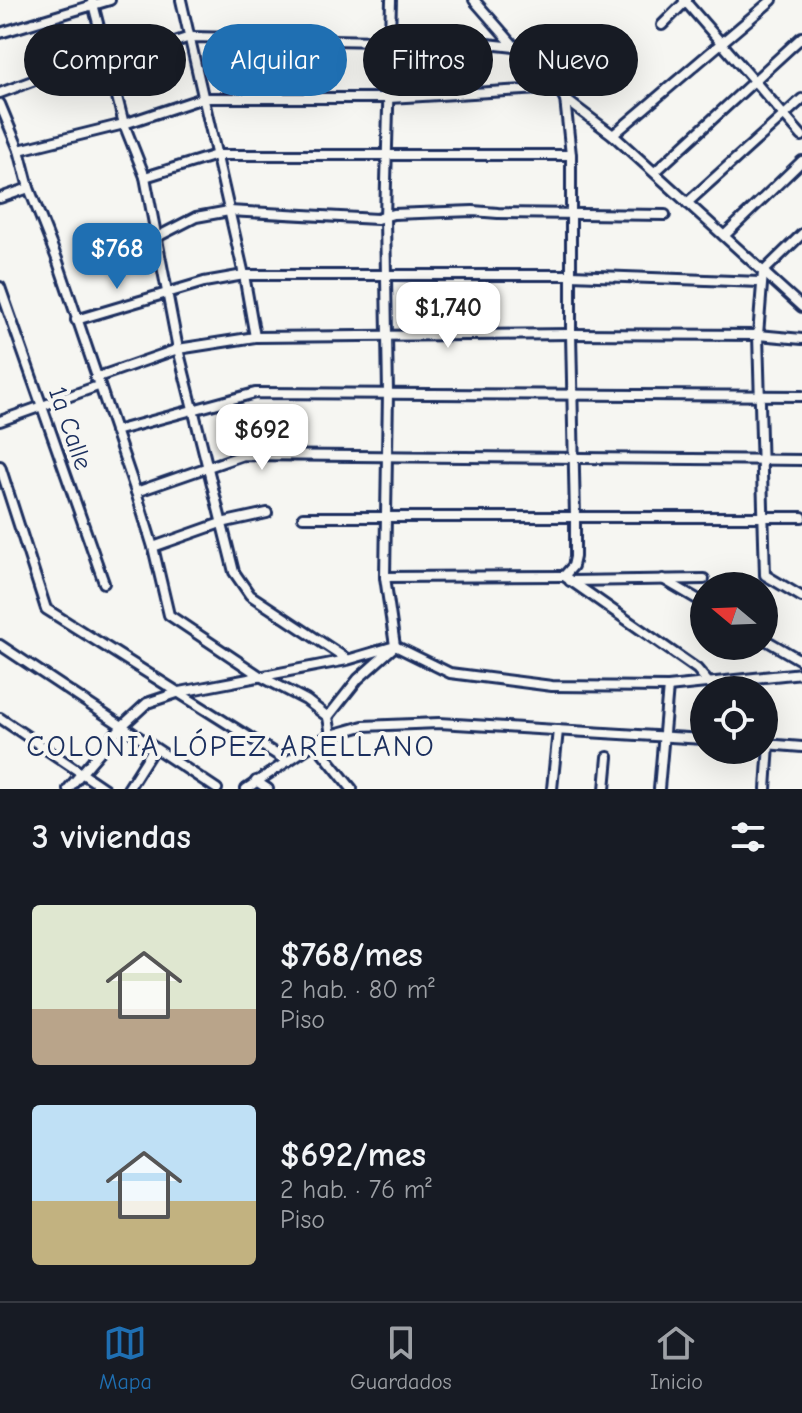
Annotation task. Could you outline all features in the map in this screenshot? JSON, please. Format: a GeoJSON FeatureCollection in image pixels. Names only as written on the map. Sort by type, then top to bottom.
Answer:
{"type":"FeatureCollection","features":[{"type":"Feature","properties":{"kind":"street"},"geometry":{"type":"LineString","coordinates":[[0,33],[110,0]]}},
{"type":"Feature","properties":{"kind":"street"},"geometry":{"type":"LineString","coordinates":[[181,0],[244,275],[255,337]]}},
{"type":"Feature","properties":{"kind":"street"},"geometry":{"type":"LineString","coordinates":[[390,24],[391,0]]}},
{"type":"Feature","properties":{"kind":"street"},"geometry":{"type":"LineString","coordinates":[[474,0],[509,41]]}},
{"type":"Feature","properties":{"kind":"street"},"geometry":{"type":"LineString","coordinates":[[613,135],[772,0]]}},
{"type":"Feature","properties":{"kind":"street"},"geometry":{"type":"LineString","coordinates":[[662,25],[686,1],[802,136]]}},
{"type":"Feature","properties":{"kind":"street"},"geometry":{"type":"LineString","coordinates":[[93,3],[98,24]]}},
{"type":"Feature","properties":{"kind":"street"},"geometry":{"type":"LineString","coordinates":[[493,44],[501,32]]}},
{"type":"Feature","properties":{"kind":"street"},"geometry":{"type":"LineString","coordinates":[[655,172],[802,37]]}},
{"type":"Feature","properties":{"kind":"street"},"geometry":{"type":"LineString","coordinates":[[186,38],[363,40]]}},
{"type":"Feature","properties":{"kind":"street"},"geometry":{"type":"LineString","coordinates":[[0,93],[24,84]]}},
{"type":"Feature","properties":{"kind":"street"},"geometry":{"type":"LineString","coordinates":[[19,150],[124,124],[203,98],[389,98],[509,91]]}},
{"type":"Feature","properties":{"kind":"street"},"geometry":{"type":"LineString","coordinates":[[117,96],[145,177],[178,349],[234,572],[250,595],[347,660]]}},
{"type":"Feature","properties":{"kind":"street"},"geometry":{"type":"LineString","coordinates":[[563,96],[655,172],[724,236],[761,277],[802,307]]}},
{"type":"Feature","properties":{"kind":"street"},"geometry":{"type":"LineString","coordinates":[[389,98],[385,218],[388,335],[385,577],[395,646]]}},
{"type":"Feature","properties":{"kind":"street"},"geometry":{"type":"LineString","coordinates":[[565,99],[571,155],[575,517],[575,557],[566,579]]}},
{"type":"Feature","properties":{"kind":"street"},"geometry":{"type":"LineString","coordinates":[[687,203],[802,99]]}},
{"type":"Feature","properties":{"kind":"street"},"geometry":{"type":"LineString","coordinates":[[0,104],[19,150],[29,188],[57,259],[136,492],[169,615],[260,676],[306,700],[328,717],[331,735]]}},
{"type":"Feature","properties":{"kind":"street"},"geometry":{"type":"LineString","coordinates":[[145,177],[216,155],[571,155]]}},
{"type":"Feature","properties":{"kind":"street"},"geometry":{"type":"LineString","coordinates":[[724,236],[802,161]]}},
{"type":"Feature","properties":{"kind":"street"},"geometry":{"type":"LineString","coordinates":[[0,198],[29,188]]}},
{"type":"Feature","properties":{"kind":"street"},"geometry":{"type":"LineString","coordinates":[[155,238],[196,217],[229,211],[385,218],[393,214],[473,211],[665,215]]}},
{"type":"Feature","properties":{"kind":"street"},"geometry":{"type":"LineString","coordinates":[[802,234],[761,277],[758,335],[765,575],[802,597]]}},
{"type":"Feature","properties":{"kind":"street"},"geometry":{"type":"LineString","coordinates":[[76,320],[167,293],[244,275],[761,277]]}},
{"type":"Feature","properties":{"kind":"street","name":"1a Calle"},"geometry":{"type":"LineString","coordinates":[[0,287],[104,583]]}},
{"type":"Feature","properties":{"kind":"street"},"geometry":{"type":"LineString","coordinates":[[793,300],[802,291]]}},
{"type":"Feature","properties":{"kind":"street"},"geometry":{"type":"LineString","coordinates":[[0,421],[178,349],[255,337],[571,334],[758,335],[802,339]]}},
{"type":"Feature","properties":{"kind":"street"},"geometry":{"type":"LineString","coordinates":[[115,431],[245,394],[802,396]]}},
{"type":"Feature","properties":{"kind":"street"},"geometry":{"type":"LineString","coordinates":[[136,492],[243,455],[802,460]]}},
{"type":"Feature","properties":{"kind":"street"},"geometry":{"type":"LineString","coordinates":[[0,466],[46,609],[287,761]]}},
{"type":"Feature","properties":{"kind":"street"},"geometry":{"type":"LineString","coordinates":[[153,547],[221,523],[267,513]]}},
{"type":"Feature","properties":{"kind":"street"},"geometry":{"type":"LineString","coordinates":[[303,517],[802,517]]}},
{"type":"Feature","properties":{"kind":"street"},"geometry":{"type":"LineString","coordinates":[[385,577],[690,579]]}},
{"type":"Feature","properties":{"kind":"street"},"geometry":{"type":"LineString","coordinates":[[566,579],[703,676]]}},
{"type":"Feature","properties":{"kind":"street"},"geometry":{"type":"LineString","coordinates":[[663,579],[690,595]]}},
{"type":"Feature","properties":{"kind":"street"},"geometry":{"type":"LineString","coordinates":[[0,645],[217,789]]}},
{"type":"Feature","properties":{"kind":"street"},"geometry":{"type":"LineString","coordinates":[[328,717],[358,679],[395,646]]}},
{"type":"Feature","properties":{"kind":"street"},"geometry":{"type":"LineString","coordinates":[[68,789],[122,726],[147,703],[180,692],[347,660],[395,646],[450,673],[552,686],[668,687],[690,684]]}},
{"type":"Feature","properties":{"kind":"street"},"geometry":{"type":"LineString","coordinates":[[778,647],[802,661]]}},
{"type":"Feature","properties":{"kind":"street"},"geometry":{"type":"LineString","coordinates":[[771,676],[802,673]]}},
{"type":"Feature","properties":{"kind":"street"},"geometry":{"type":"LineString","coordinates":[[659,789],[668,687]]}},
{"type":"Feature","properties":{"kind":"street"},"geometry":{"type":"LineString","coordinates":[[0,718],[105,789]]}},
{"type":"Feature","properties":{"kind":"street"},"geometry":{"type":"LineString","coordinates":[[246,789],[315,743],[363,726],[439,723],[690,738]]}},
{"type":"Feature","properties":{"kind":"street"},"geometry":{"type":"LineString","coordinates":[[552,789],[558,730]]}},
{"type":"Feature","properties":{"kind":"street"},"geometry":{"type":"LineString","coordinates":[[315,743],[352,789]]}},
{"type":"Feature","properties":{"kind":"street"},"geometry":{"type":"LineString","coordinates":[[778,745],[802,747]]}},
{"type":"Feature","properties":{"kind":"street"},"geometry":{"type":"LineString","coordinates":[[128,789],[154,748]]}},
{"type":"Feature","properties":{"kind":"street"},"geometry":{"type":"LineString","coordinates":[[605,789],[608,757]]}},
{"type":"Feature","properties":{"kind":"street"},"geometry":{"type":"LineString","coordinates":[[766,789],[767,764]]}},
{"type":"Feature","properties":{"kind":"street"},"geometry":{"type":"LineString","coordinates":[[256,781],[268,789]]}},
{"type":"Feature","properties":{"kind":"district","name":"COLONIA LÓPEZ ARELLANO"},"geometry":{"type":"Point","coordinates":[231,746]}}]}
